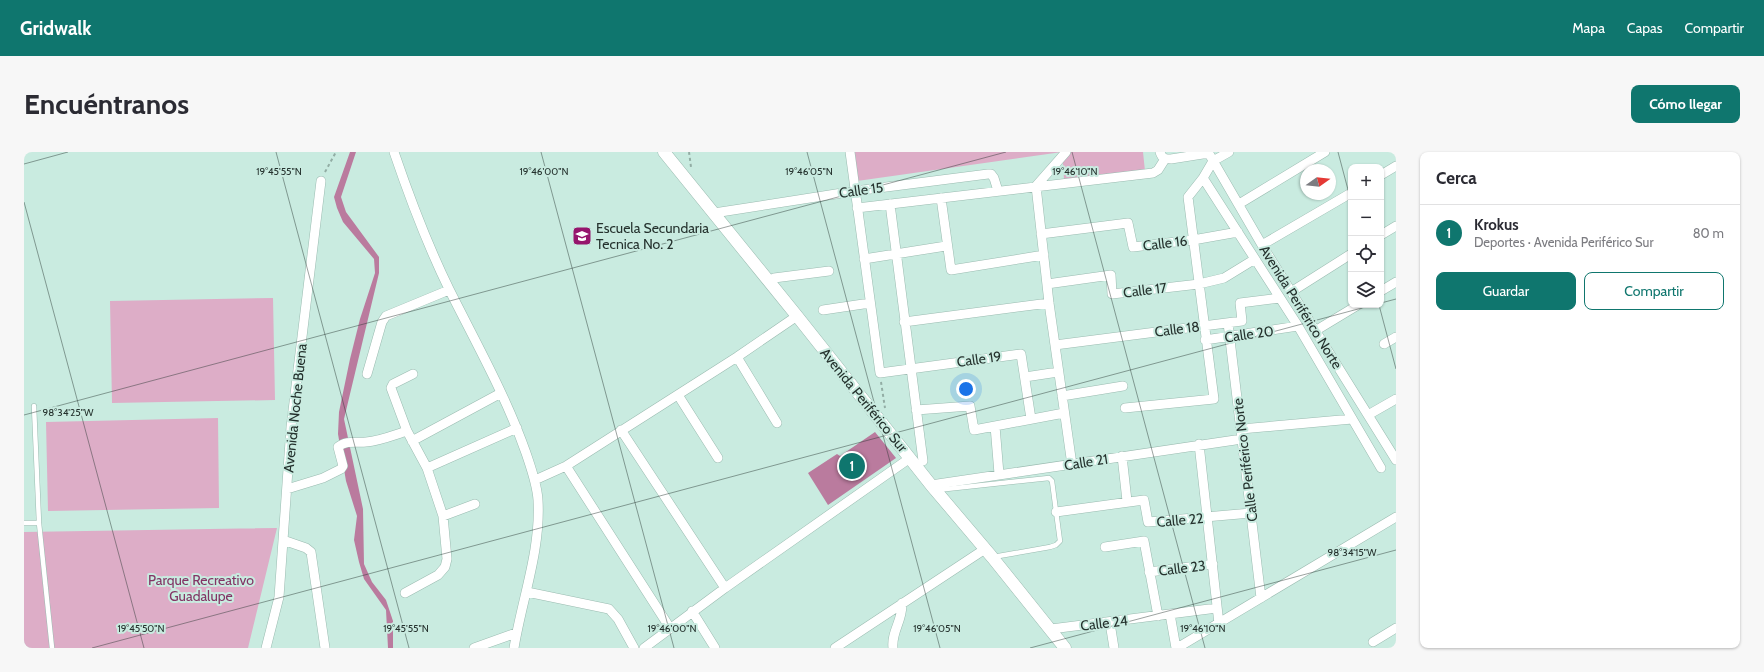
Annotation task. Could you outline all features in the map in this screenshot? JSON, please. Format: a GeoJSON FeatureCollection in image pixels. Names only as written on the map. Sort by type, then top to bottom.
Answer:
{"type":"FeatureCollection","features":[{"type":"Feature","properties":{"kind":"street"},"geometry":{"type":"LineString","coordinates":[[394,152],[416,214],[450,290],[517,428],[535,480],[539,520],[527,592],[516,633],[514,648]]}},
{"type":"Feature","properties":{"kind":"street","name":"Avenida Periférico Sur"},"geometry":{"type":"LineString","coordinates":[[664,152],[797,316],[933,488],[989,553],[1065,648]]}},
{"type":"Feature","properties":{"kind":"street"},"geometry":{"type":"LineString","coordinates":[[850,152],[880,373]]}},
{"type":"Feature","properties":{"kind":"street"},"geometry":{"type":"LineString","coordinates":[[1066,152],[1036,186],[1054,345],[1072,465]]}},
{"type":"Feature","properties":{"kind":"street"},"geometry":{"type":"LineString","coordinates":[[857,208],[1153,173],[1158,170],[1162,156],[1210,156],[1229,152]]}},
{"type":"Feature","properties":{"kind":"street"},"geometry":{"type":"LineString","coordinates":[[1239,204],[1325,152]]}},
{"type":"Feature","properties":{"kind":"street"},"geometry":{"type":"LineString","coordinates":[[1205,340],[1188,197],[1203,178],[1210,156]]}},
{"type":"Feature","properties":{"kind":"street","name":"Avenida Periférico Norte"},"geometry":{"type":"LineString","coordinates":[[1210,156],[1262,245],[1396,458]]}},
{"type":"Feature","properties":{"kind":"street"},"geometry":{"type":"LineString","coordinates":[[1384,173],[1396,166]]}},
{"type":"Feature","properties":{"kind":"street","name":"Calle 15"},"geometry":{"type":"LineString","coordinates":[[714,213],[855,191],[988,174],[991,174],[994,178],[998,191]]}},
{"type":"Feature","properties":{"kind":"street"},"geometry":{"type":"LineString","coordinates":[[1203,178],[1298,326],[1312,354],[1381,468]]}},
{"type":"Feature","properties":{"kind":"street","name":"Avenida Noche Buena"},"geometry":{"type":"LineString","coordinates":[[266,648],[279,597],[291,427],[321,181]]}},
{"type":"Feature","properties":{"kind":"street"},"geometry":{"type":"LineString","coordinates":[[1262,245],[1348,195]]}},
{"type":"Feature","properties":{"kind":"street"},"geometry":{"type":"LineString","coordinates":[[940,198],[946,246],[951,270],[1044,254]]}},
{"type":"Feature","properties":{"kind":"street"},"geometry":{"type":"LineString","coordinates":[[890,204],[923,461]]}},
{"type":"Feature","properties":{"kind":"street","name":"Calle 16"},"geometry":{"type":"LineString","coordinates":[[1041,234],[1128,223],[1133,247],[1193,240],[1238,232]]}},
{"type":"Feature","properties":{"kind":"street"},"geometry":{"type":"LineString","coordinates":[[1384,233],[1396,226]]}},
{"type":"Feature","properties":{"kind":"street"},"geometry":{"type":"LineString","coordinates":[[864,259],[946,246]]}},
{"type":"Feature","properties":{"kind":"street"},"geometry":{"type":"LineString","coordinates":[[1291,292],[1348,256]]}},
{"type":"Feature","properties":{"kind":"street","name":"Calle 17"},"geometry":{"type":"LineString","coordinates":[[1047,284],[1110,275],[1112,294],[1199,284],[1224,278],[1255,259]]}},
{"type":"Feature","properties":{"kind":"street"},"geometry":{"type":"LineString","coordinates":[[774,278],[829,271]]}},
{"type":"Feature","properties":{"kind":"street"},"geometry":{"type":"LineString","coordinates":[[1384,289],[1396,282]]}},
{"type":"Feature","properties":{"kind":"street"},"geometry":{"type":"LineString","coordinates":[[367,374],[382,322],[386,316],[450,290]]}},
{"type":"Feature","properties":{"kind":"street","name":"Calle 18"},"geometry":{"type":"LineString","coordinates":[[1054,345],[1242,321],[1240,303],[1280,298]]}},
{"type":"Feature","properties":{"kind":"street"},"geometry":{"type":"LineString","coordinates":[[823,310],[870,303]]}},
{"type":"Feature","properties":{"kind":"street"},"geometry":{"type":"LineString","coordinates":[[904,322],[1049,303]]}},
{"type":"Feature","properties":{"kind":"street"},"geometry":{"type":"LineString","coordinates":[[1315,331],[1353,308]]}},
{"type":"Feature","properties":{"kind":"street"},"geometry":{"type":"LineString","coordinates":[[535,480],[566,466],[737,357],[797,316]]}},
{"type":"Feature","properties":{"kind":"street","name":"Calle Periférico Norte"},"geometry":{"type":"LineString","coordinates":[[1228,323],[1261,598]]}},
{"type":"Feature","properties":{"kind":"street","name":"Calle 20"},"geometry":{"type":"LineString","coordinates":[[1125,408],[1214,399],[1205,340],[1298,326]]}},
{"type":"Feature","properties":{"kind":"street"},"geometry":{"type":"LineString","coordinates":[[1384,344],[1396,337]]}},
{"type":"Feature","properties":{"kind":"street"},"geometry":{"type":"LineString","coordinates":[[1312,354],[1327,348]]}},
{"type":"Feature","properties":{"kind":"street","name":"Calle 19"},"geometry":{"type":"LineString","coordinates":[[880,373],[1021,354],[1025,377]]}},
{"type":"Feature","properties":{"kind":"street"},"geometry":{"type":"LineString","coordinates":[[737,357],[777,423]]}},
{"type":"Feature","properties":{"kind":"street"},"geometry":{"type":"LineString","coordinates":[[1031,419],[1025,377],[1058,372]]}},
{"type":"Feature","properties":{"kind":"street"},"geometry":{"type":"LineString","coordinates":[[405,593],[438,575],[448,559],[443,516],[427,468],[407,431],[391,388],[393,384],[413,374]]}},
{"type":"Feature","properties":{"kind":"street"},"geometry":{"type":"LineString","coordinates":[[1062,396],[1123,386]]}},
{"type":"Feature","properties":{"kind":"street"},"geometry":{"type":"LineString","coordinates":[[412,441],[501,393]]}},
{"type":"Feature","properties":{"kind":"street"},"geometry":{"type":"LineString","coordinates":[[678,395],[718,458]]}},
{"type":"Feature","properties":{"kind":"street"},"geometry":{"type":"LineString","coordinates":[[1368,415],[1396,399]]}},
{"type":"Feature","properties":{"kind":"street"},"geometry":{"type":"LineString","coordinates":[[916,410],[970,406],[974,430],[1064,413]]}},
{"type":"Feature","properties":{"kind":"street"},"geometry":{"type":"LineString","coordinates":[[1241,429],[1352,419]]}},
{"type":"Feature","properties":{"kind":"street"},"geometry":{"type":"LineString","coordinates":[[994,426],[1000,474]]}},
{"type":"Feature","properties":{"kind":"street"},"geometry":{"type":"LineString","coordinates":[[427,468],[517,428]]}},
{"type":"Feature","properties":{"kind":"street"},"geometry":{"type":"LineString","coordinates":[[621,430],[725,588]]}},
{"type":"Feature","properties":{"kind":"street"},"geometry":{"type":"LineString","coordinates":[[287,488],[323,478],[341,469],[343,466],[338,447],[341,445],[351,442],[366,442],[407,431]]}},
{"type":"Feature","properties":{"kind":"street","name":"Calle 21"},"geometry":{"type":"LineString","coordinates":[[933,488],[1000,474],[1072,465],[1198,444],[1242,439]]}},
{"type":"Feature","properties":{"kind":"street"},"geometry":{"type":"LineString","coordinates":[[1198,444],[1219,624]]}},
{"type":"Feature","properties":{"kind":"street"},"geometry":{"type":"LineString","coordinates":[[1122,456],[1127,501]]}},
{"type":"Feature","properties":{"kind":"street"},"geometry":{"type":"LineString","coordinates":[[644,648],[692,611],[910,458]]}},
{"type":"Feature","properties":{"kind":"street"},"geometry":{"type":"LineString","coordinates":[[566,466],[670,628]]}},
{"type":"Feature","properties":{"kind":"street","name":"Calle 22"},"geometry":{"type":"LineString","coordinates":[[1056,512],[1127,501],[1144,500],[1148,522],[1251,513]]}},
{"type":"Feature","properties":{"kind":"street"},"geometry":{"type":"LineString","coordinates":[[443,516],[475,504]]}},
{"type":"Feature","properties":{"kind":"street"},"geometry":{"type":"LineString","coordinates":[[1170,614],[1177,648],[1396,517]]}},
{"type":"Feature","properties":{"kind":"street"},"geometry":{"type":"LineString","coordinates":[[283,540],[306,548],[311,552],[325,648]]}},
{"type":"Feature","properties":{"kind":"street","name":"Calle 23"},"geometry":{"type":"LineString","coordinates":[[1105,546],[1144,541],[1149,572],[1213,564]]}},
{"type":"Feature","properties":{"kind":"street"},"geometry":{"type":"LineString","coordinates":[[835,648],[902,603],[989,553]]}},
{"type":"Feature","properties":{"kind":"street"},"geometry":{"type":"LineString","coordinates":[[1149,572],[1158,616]]}},
{"type":"Feature","properties":{"kind":"street"},"geometry":{"type":"LineString","coordinates":[[527,592],[609,609],[618,619],[634,648]]}},
{"type":"Feature","properties":{"kind":"street"},"geometry":{"type":"LineString","coordinates":[[893,648],[892,640],[894,630],[900,618],[902,603]]}},
{"type":"Feature","properties":{"kind":"street","name":"Calle 24"},"geometry":{"type":"LineString","coordinates":[[1051,629],[1110,623],[1217,608]]}},
{"type":"Feature","properties":{"kind":"street"},"geometry":{"type":"LineString","coordinates":[[692,611],[715,648]]}},
{"type":"Feature","properties":{"kind":"street"},"geometry":{"type":"LineString","coordinates":[[1110,623],[1114,648]]}},
{"type":"Feature","properties":{"kind":"street"},"geometry":{"type":"LineString","coordinates":[[1373,642],[1396,628]]}},
{"type":"Feature","properties":{"kind":"street"},"geometry":{"type":"LineString","coordinates":[[474,648],[516,633]]}},
{"type":"Feature","properties":{"kind":"lane"},"geometry":{"type":"LineString","coordinates":[[34,406],[39,523],[52,648]]}},
{"type":"Feature","properties":{"kind":"lane"},"geometry":{"type":"LineString","coordinates":[[933,488],[1049,478],[1052,481],[1060,538],[1056,545],[989,553]]}},
{"type":"Feature","properties":{"kind":"lane"},"geometry":{"type":"LineString","coordinates":[[24,523],[39,523]]}},
{"type":"Feature","properties":{"kind":"path"},"geometry":{"type":"LineString","coordinates":[[321,181],[336,152]]}},
{"type":"Feature","properties":{"kind":"path"},"geometry":{"type":"LineString","coordinates":[[689,152],[691,171]]}},
{"type":"Feature","properties":{"kind":"path"},"geometry":{"type":"LineString","coordinates":[[880,373],[888,430]]}},
{"type":"Feature","properties":{"kind":"green space"},"geometry":{"type":"Polygon","coordinates":[[[855,152],[1062,152],[857,181],[855,152]]]}},
{"type":"Feature","properties":{"kind":"green space"},"geometry":{"type":"Polygon","coordinates":[[[1062,152],[1143,152],[1145,171],[1064,179],[1062,152]]]}},
{"type":"Feature","properties":{"kind":"green space"},"geometry":{"type":"Polygon","coordinates":[[[273,298],[275,400],[112,403],[110,301],[273,298]]]}},
{"type":"Feature","properties":{"kind":"green space"},"geometry":{"type":"Polygon","coordinates":[[[218,418],[219,508],[48,511],[46,422],[218,418]]]}},
{"type":"Feature","properties":{"kind":"green space","name":"Parque Recreativo Guadalupe"},"geometry":{"type":"Polygon","coordinates":[[[277,528],[248,648],[24,648],[24,532],[277,528]]]}},
{"type":"Feature","properties":{"kind":"shaded area"},"geometry":{"type":"Polygon","coordinates":[[[350,152],[356,152],[341,197],[346,212],[379,257],[379,273],[344,419],[363,509],[364,564],[372,582],[386,600],[393,621],[393,648],[388,648],[386,610],[364,579],[359,562],[354,540],[357,516],[346,481],[338,434],[339,412],[350,359],[360,319],[375,273],[374,259],[343,222],[334,197],[350,152]]]}},
{"type":"Feature","properties":{"kind":"shaded area"},"geometry":{"type":"Polygon","coordinates":[[[875,432],[896,458],[828,505],[808,473],[837,454],[840,456],[875,432]]]}},
{"type":"Feature","properties":{"kind":"place","name":"Escuela Secundaria Tecnica No. 2"},"geometry":{"type":"Point","coordinates":[582,236]}},
{"type":"Feature","properties":{"kind":"place","name":"Krokus"},"geometry":{"type":"Point","coordinates":[852,466]}}]}
